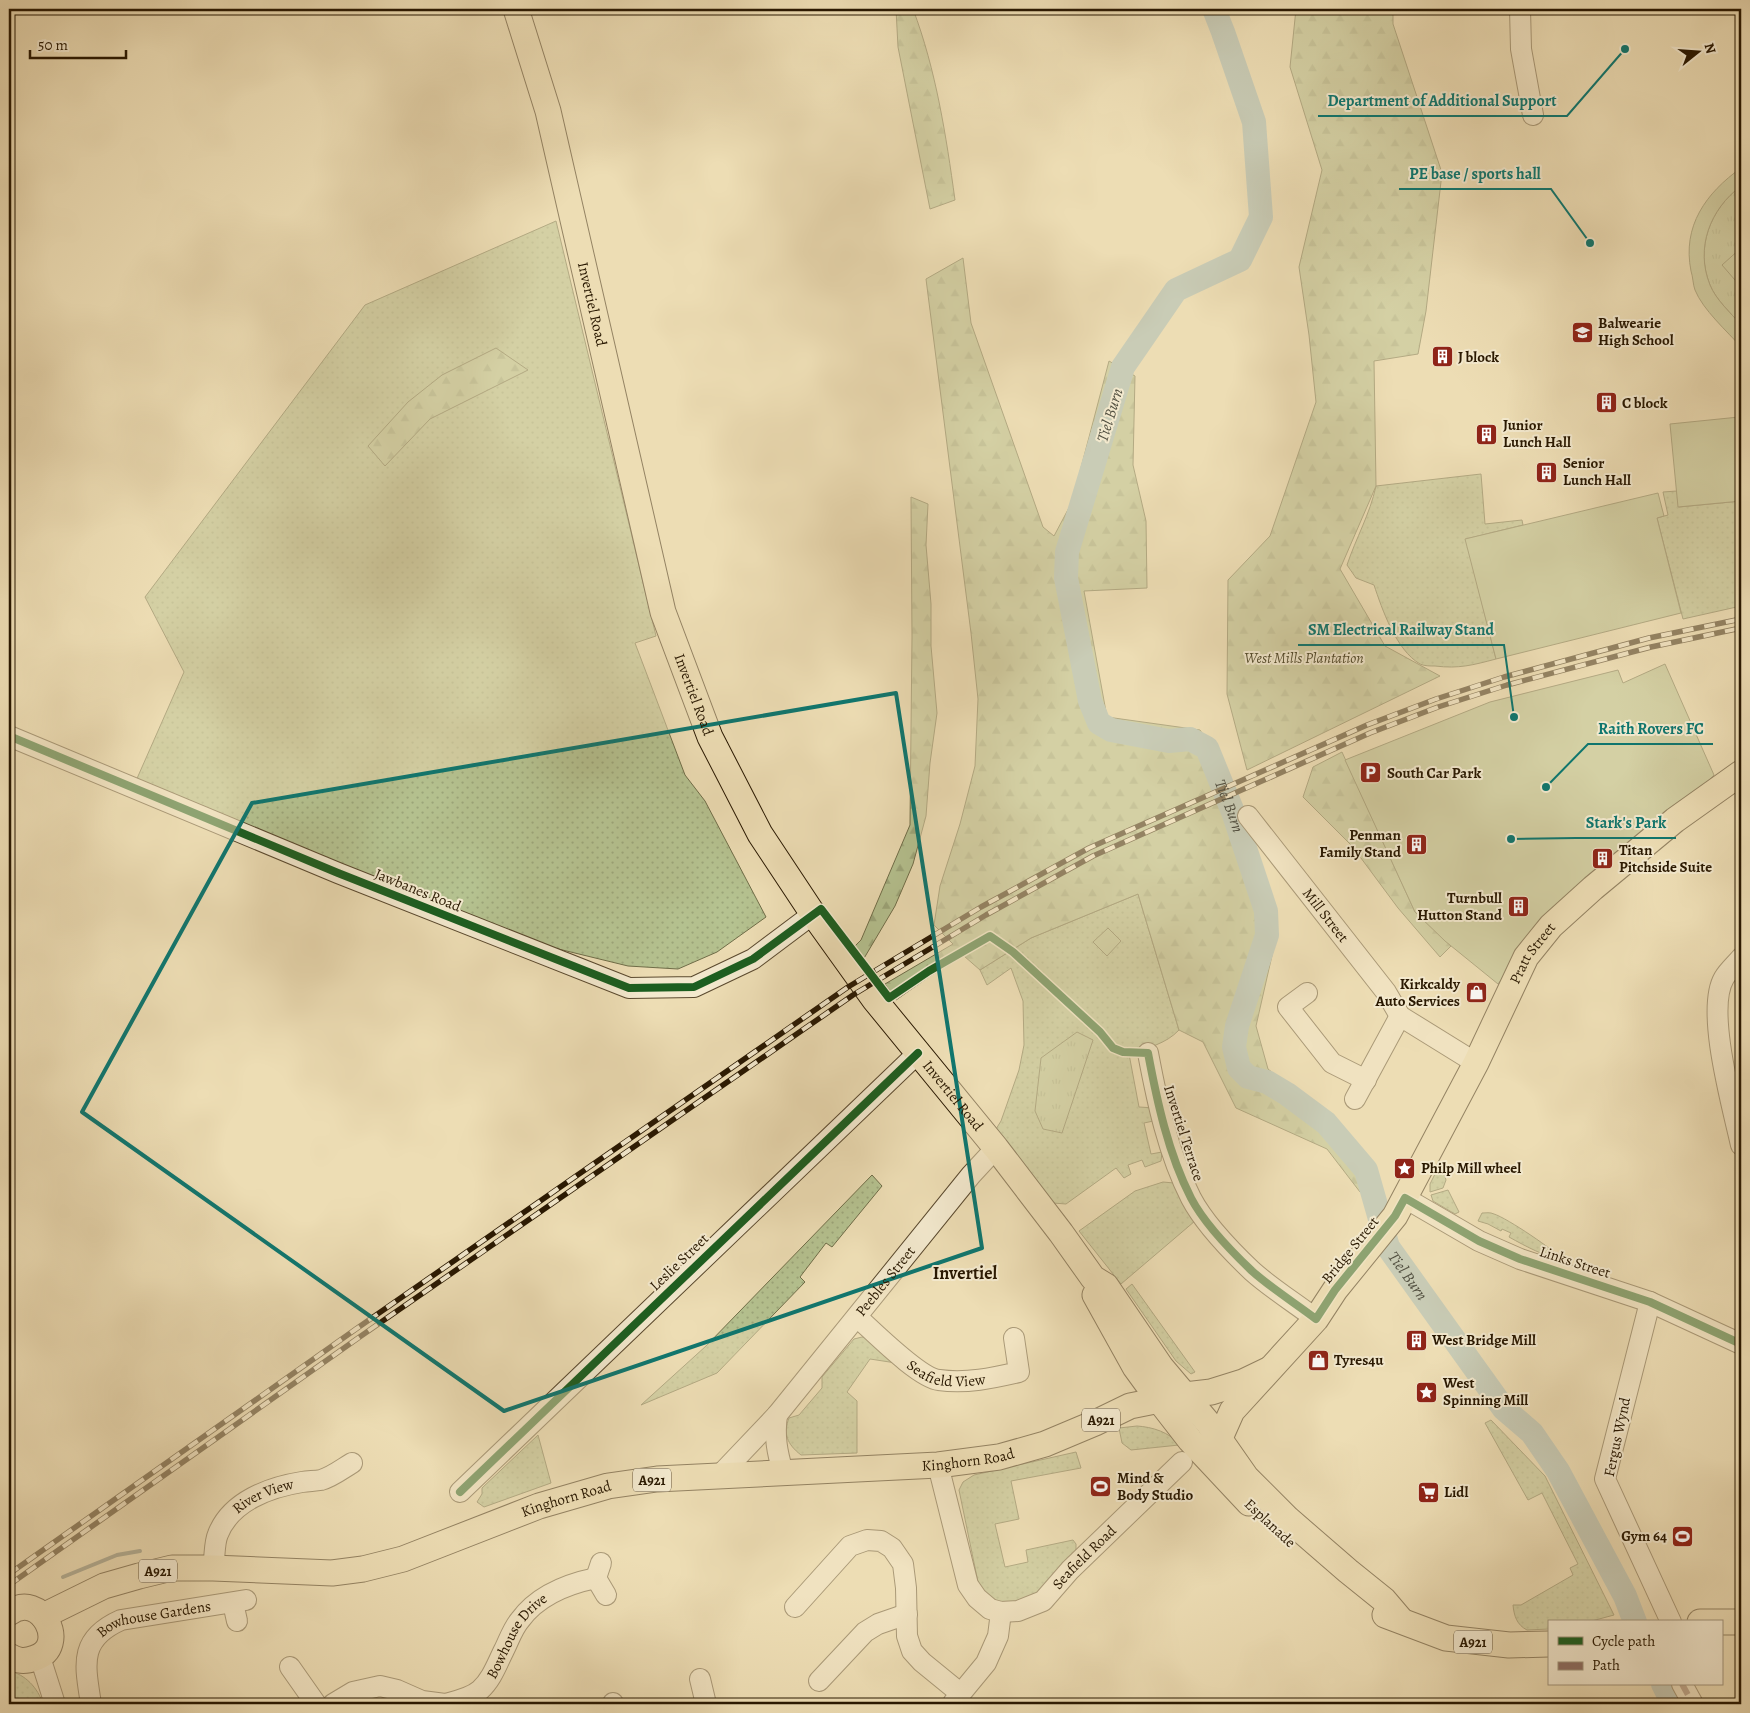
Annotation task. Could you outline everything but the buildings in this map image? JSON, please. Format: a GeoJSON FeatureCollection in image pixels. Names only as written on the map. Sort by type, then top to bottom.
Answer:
{"type":"FeatureCollection","features":[{"type":"Feature","properties":{"kind":"main road","name":"Invertiel Road"},"geometry":{"type":"LineString","coordinates":[[516,9],[548,111],[662,612],[710,737],[760,834],[813,914],[874,998],[996,1148],[1093,1278],[1106,1286],[1161,1367],[1185,1395]]}},
{"type":"Feature","properties":{"kind":"main road","name":"Pratt Street"},"geometry":{"type":"LineString","coordinates":[[1400,1207],[1476,1062],[1526,957],[1551,926],[1592,888],[1675,820],[1741,773]]}},
{"type":"Feature","properties":{"kind":"main road","name":"Bridge Street"},"geometry":{"type":"LineString","coordinates":[[1220,1438],[1232,1411],[1316,1318],[1335,1290],[1400,1207]]}},
{"type":"Feature","properties":{"kind":"main road","name":"Invertiel Road"},"geometry":{"type":"LineString","coordinates":[[1093,1278],[1093,1291],[1135,1366],[1159,1400]]}},
{"type":"Feature","properties":{"kind":"main road"},"geometry":{"type":"LineString","coordinates":[[1159,1400],[1162,1383],[1161,1367]]}},
{"type":"Feature","properties":{"kind":"main road","name":"Bridge Street"},"geometry":{"type":"LineString","coordinates":[[1185,1395],[1211,1392],[1228,1387],[1268,1370]]}},
{"type":"Feature","properties":{"kind":"main road"},"geometry":{"type":"LineString","coordinates":[[1185,1395],[1182,1405],[1186,1451]]}},
{"type":"Feature","properties":{"kind":"main road","name":"Kinghorn Road"},"geometry":{"type":"LineString","coordinates":[[44,1616],[104,1586],[172,1568],[332,1573],[363,1569],[403,1559],[539,1506],[608,1486],[657,1479],[938,1465],[999,1457],[1031,1448],[1095,1423],[1130,1406],[1185,1395]]}},
{"type":"Feature","properties":{"kind":"main road","name":"Esplanade"},"geometry":{"type":"LineString","coordinates":[[1185,1395],[1220,1438],[1246,1477],[1294,1525],[1384,1600],[1401,1620]]}},
{"type":"Feature","properties":{"kind":"main road","name":"Esplanade"},"geometry":{"type":"LineString","coordinates":[[1159,1400],[1186,1451],[1238,1493],[1329,1577],[1375,1612],[1446,1638],[1508,1645],[1548,1644]]}},
{"type":"Feature","properties":{"kind":"main road"},"geometry":{"type":"LineString","coordinates":[[9,1614],[20,1608],[29,1608],[38,1612],[44,1616],[49,1624],[51,1633],[50,1642],[40,1657],[25,1662],[9,1656]]}},
{"type":"Feature","properties":{"kind":"main road"},"geometry":{"type":"LineString","coordinates":[[1722,1622],[1741,1622]]}},
{"type":"Feature","properties":{"kind":"street"},"geometry":{"type":"LineString","coordinates":[[1520,9],[1521,49],[1533,115]]}},
{"type":"Feature","properties":{"kind":"street","name":"Jawbanes Road"},"geometry":{"type":"LineString","coordinates":[[9,736],[338,873],[629,988],[694,987],[753,959],[813,914]]}},
{"type":"Feature","properties":{"kind":"street","name":"Mill Street"},"geometry":{"type":"LineString","coordinates":[[1248,816],[1386,992],[1400,1016],[1476,1062]]}},
{"type":"Feature","properties":{"kind":"street"},"geometry":{"type":"LineString","coordinates":[[1741,958],[1723,979],[1718,998],[1718,1037],[1741,1145]]}},
{"type":"Feature","properties":{"kind":"street"},"geometry":{"type":"LineString","coordinates":[[1307,993],[1288,1007],[1332,1063],[1366,1080]]}},
{"type":"Feature","properties":{"kind":"street"},"geometry":{"type":"LineString","coordinates":[[1355,1099],[1400,1016]]}},
{"type":"Feature","properties":{"kind":"street","name":"Invertiel Terrace"},"geometry":{"type":"LineString","coordinates":[[1148,1052],[1164,1125],[1179,1170],[1197,1208],[1219,1236],[1253,1272],[1316,1318]]}},
{"type":"Feature","properties":{"kind":"street","name":"Leslie Street"},"geometry":{"type":"LineString","coordinates":[[460,1492],[918,1053]]}},
{"type":"Feature","properties":{"kind":"street","name":"Peebles Street"},"geometry":{"type":"LineString","coordinates":[[720,1475],[777,1415],[971,1175],[996,1148]]}},
{"type":"Feature","properties":{"kind":"street","name":"Links Street"},"geometry":{"type":"LineString","coordinates":[[1400,1207],[1520,1259],[1650,1302],[1741,1344]]}},
{"type":"Feature","properties":{"kind":"street","name":"Fergus Wynd"},"geometry":{"type":"LineString","coordinates":[[1650,1302],[1604,1479],[1670,1620]]}},
{"type":"Feature","properties":{"kind":"street","name":"Seafield View"},"geometry":{"type":"LineString","coordinates":[[857,1317],[911,1365],[937,1380],[981,1380],[1019,1372],[1014,1338]]}},
{"type":"Feature","properties":{"kind":"street"},"geometry":{"type":"LineString","coordinates":[[777,1415],[775,1429],[776,1449],[783,1472]]}},
{"type":"Feature","properties":{"kind":"street","name":"Seafield Road"},"geometry":{"type":"LineString","coordinates":[[1001,1612],[1018,1611],[1043,1602],[1070,1570],[1186,1451]]}},
{"type":"Feature","properties":{"kind":"street","name":"River View"},"geometry":{"type":"LineString","coordinates":[[213,1568],[217,1536],[224,1521],[249,1499],[301,1482],[323,1480],[352,1463]]}},
{"type":"Feature","properties":{"kind":"street"},"geometry":{"type":"LineString","coordinates":[[795,1607],[850,1546],[867,1540],[881,1542],[892,1548],[903,1564],[907,1636],[912,1652],[956,1699],[986,1663],[998,1636],[1001,1612],[990,1609],[977,1598],[968,1585],[938,1465]]}},
{"type":"Feature","properties":{"kind":"street","name":"Bowhouse Drive"},"geometry":{"type":"LineString","coordinates":[[334,1704],[353,1692],[380,1686],[397,1690],[422,1700],[445,1704],[470,1696],[480,1690],[491,1677],[520,1620],[537,1603],[556,1590],[577,1582],[601,1579]]}},
{"type":"Feature","properties":{"kind":"street","name":"Bowhouse Gardens"},"geometry":{"type":"LineString","coordinates":[[91,1704],[85,1665],[88,1651],[97,1635],[108,1626],[121,1620],[239,1608]]}},
{"type":"Feature","properties":{"kind":"street"},"geometry":{"type":"LineString","coordinates":[[819,1681],[864,1632],[878,1624],[906,1614]]}},
{"type":"Feature","properties":{"kind":"street"},"geometry":{"type":"LineString","coordinates":[[40,1657],[55,1704]]}},
{"type":"Feature","properties":{"kind":"street"},"geometry":{"type":"LineString","coordinates":[[290,1667],[316,1704]]}},
{"type":"Feature","properties":{"kind":"street"},"geometry":{"type":"LineString","coordinates":[[700,1679],[706,1704]]}},
{"type":"Feature","properties":{"kind":"street"},"geometry":{"type":"LineString","coordinates":[[1683,1686],[1694,1704]]}},
{"type":"Feature","properties":{"kind":"highlighted area"},"geometry":{"type":"Polygon","coordinates":[[[896,693],[982,1248],[504,1411],[82,1112],[252,803],[896,693]]]}},
{"type":"Feature","properties":{"kind":"green space"},"geometry":{"type":"Polygon","coordinates":[[[896,9],[913,9],[928,55],[944,127],[955,200],[930,209],[898,47],[896,9]]]}},
{"type":"Feature","properties":{"kind":"green space","name":"West Mills Plantation"},"geometry":{"type":"Polygon","coordinates":[[[1296,9],[1393,9],[1393,24],[1442,173],[1426,311],[1418,354],[1374,361],[1376,486],[1340,569],[1385,646],[1440,676],[1247,770],[1227,694],[1228,580],[1270,536],[1316,402],[1299,267],[1322,170],[1290,67],[1296,9]]]}},
{"type":"Feature","properties":{"kind":"green space"},"geometry":{"type":"Polygon","coordinates":[[[1741,168],[1741,186],[1730,195],[1714,218],[1708,230],[1704,257],[1706,271],[1713,291],[1741,325],[1741,347],[1709,313],[1699,298],[1694,286],[1689,255],[1690,239],[1694,225],[1707,200],[1717,188],[1741,168]]]}},
{"type":"Feature","properties":{"kind":"green space"},"geometry":{"type":"Polygon","coordinates":[[[1741,186],[1741,325],[1713,291],[1706,271],[1704,257],[1708,230],[1714,218],[1730,195],[1741,186]]]}},
{"type":"Feature","properties":{"kind":"green space"},"geometry":{"type":"Polygon","coordinates":[[[556,221],[656,636],[635,643],[685,775],[705,801],[766,917],[717,952],[678,969],[628,966],[538,944],[135,783],[184,672],[145,597],[365,305],[556,221]]]}},
{"type":"Feature","properties":{"kind":"green space"},"geometry":{"type":"Polygon","coordinates":[[[1741,248],[1741,287],[1722,265],[1741,248]]]}},
{"type":"Feature","properties":{"kind":"green space"},"geometry":{"type":"Polygon","coordinates":[[[963,258],[971,323],[1043,527],[1054,536],[1072,502],[1109,361],[1135,376],[1133,465],[1146,521],[1147,588],[1084,591],[1107,717],[1200,730],[1211,747],[1270,898],[1276,938],[1256,1026],[1268,1069],[1345,1131],[1381,1190],[1360,1192],[1327,1149],[1236,1108],[1203,1042],[1179,1030],[1138,894],[1031,938],[980,970],[964,956],[930,976],[896,1000],[885,984],[953,944],[934,925],[940,886],[960,824],[975,766],[978,699],[926,279],[963,258]]]}},
{"type":"Feature","properties":{"kind":"green space"},"geometry":{"type":"Polygon","coordinates":[[[496,348],[528,370],[430,419],[385,466],[368,446],[408,402],[442,375],[496,348]]]}},
{"type":"Feature","properties":{"kind":"green space"},"geometry":{"type":"Polygon","coordinates":[[[1739,417],[1741,501],[1678,507],[1670,424],[1739,417]]]}},
{"type":"Feature","properties":{"kind":"green space"},"geometry":{"type":"Polygon","coordinates":[[[1481,474],[1485,524],[1522,520],[1523,525],[1466,539],[1496,659],[1459,667],[1422,665],[1411,658],[1397,639],[1374,585],[1356,578],[1347,565],[1376,486],[1481,474]]]}},
{"type":"Feature","properties":{"kind":"green space"},"geometry":{"type":"Polygon","coordinates":[[[1677,491],[1679,507],[1741,501],[1741,606],[1683,619],[1657,518],[1668,515],[1663,492],[1677,491]]]}},
{"type":"Feature","properties":{"kind":"green space"},"geometry":{"type":"Polygon","coordinates":[[[1658,493],[1664,516],[1657,518],[1681,613],[1496,659],[1465,539],[1658,493]]]}},
{"type":"Feature","properties":{"kind":"green space"},"geometry":{"type":"Polygon","coordinates":[[[911,497],[928,504],[926,545],[931,604],[931,646],[937,713],[930,763],[926,816],[913,864],[895,906],[863,960],[853,948],[861,940],[910,825],[911,497]]]}},
{"type":"Feature","properties":{"kind":"green space"},"geometry":{"type":"Polygon","coordinates":[[[1665,664],[1714,775],[1692,798],[1555,908],[1498,984],[1445,941],[1415,912],[1345,760],[1490,702],[1618,670],[1623,683],[1665,664]]]}},
{"type":"Feature","properties":{"kind":"green space"},"geometry":{"type":"Polygon","coordinates":[[[1342,752],[1415,912],[1451,946],[1440,957],[1398,908],[1352,846],[1303,797],[1313,767],[1342,752]]]}},
{"type":"Feature","properties":{"kind":"green space"},"geometry":{"type":"Polygon","coordinates":[[[1138,894],[1179,1030],[1162,1042],[1129,1054],[1139,1107],[1155,1108],[1158,1120],[1144,1123],[1151,1154],[1162,1152],[1161,1161],[1145,1167],[1142,1160],[1128,1165],[1131,1174],[1124,1178],[1116,1168],[1066,1204],[1053,1203],[996,1129],[1001,1121],[1019,1070],[1024,1045],[1023,1001],[1011,968],[987,985],[980,970],[1031,938],[1138,894]]]}},
{"type":"Feature","properties":{"kind":"green space"},"geometry":{"type":"Polygon","coordinates":[[[1108,928],[1121,941],[1107,956],[1093,942],[1108,928]]]}},
{"type":"Feature","properties":{"kind":"green space"},"geometry":{"type":"Polygon","coordinates":[[[1077,1032],[1093,1040],[1062,1133],[1043,1129],[1035,1111],[1041,1058],[1077,1032]]]}},
{"type":"Feature","properties":{"kind":"green space"},"geometry":{"type":"Polygon","coordinates":[[[1439,1166],[1442,1166],[1446,1180],[1443,1188],[1430,1192],[1430,1184],[1439,1166]]]}},
{"type":"Feature","properties":{"kind":"green space"},"geometry":{"type":"Polygon","coordinates":[[[872,1175],[882,1186],[832,1247],[826,1243],[800,1277],[805,1282],[717,1373],[641,1405],[706,1346],[872,1175]]]}},
{"type":"Feature","properties":{"kind":"green space"},"geometry":{"type":"Polygon","coordinates":[[[1163,1182],[1174,1183],[1195,1221],[1121,1284],[1079,1231],[1135,1191],[1163,1182]]]}},
{"type":"Feature","properties":{"kind":"green space"},"geometry":{"type":"Polygon","coordinates":[[[1448,1190],[1459,1212],[1455,1214],[1433,1201],[1431,1195],[1448,1190]]]}},
{"type":"Feature","properties":{"kind":"green space"},"geometry":{"type":"Polygon","coordinates":[[[1482,1213],[1492,1213],[1520,1228],[1564,1261],[1522,1244],[1509,1237],[1511,1233],[1502,1229],[1501,1231],[1478,1221],[1482,1213]]]}},
{"type":"Feature","properties":{"kind":"green space"},"geometry":{"type":"Polygon","coordinates":[[[1132,1284],[1195,1372],[1191,1374],[1176,1361],[1126,1289],[1132,1284]]]}},
{"type":"Feature","properties":{"kind":"green space"},"geometry":{"type":"Polygon","coordinates":[[[862,1337],[870,1339],[896,1363],[870,1359],[847,1392],[857,1401],[857,1453],[801,1455],[789,1443],[786,1434],[789,1418],[799,1415],[822,1388],[822,1377],[854,1339],[862,1337]]]}},
{"type":"Feature","properties":{"kind":"green space"},"geometry":{"type":"Polygon","coordinates":[[[1491,1420],[1545,1476],[1614,1615],[1595,1620],[1548,1620],[1548,1629],[1527,1630],[1518,1623],[1513,1605],[1521,1605],[1573,1575],[1570,1568],[1578,1564],[1542,1493],[1528,1500],[1485,1423],[1491,1420]]]}},
{"type":"Feature","properties":{"kind":"green space"},"geometry":{"type":"Polygon","coordinates":[[[1137,1426],[1160,1431],[1171,1437],[1179,1445],[1131,1450],[1122,1443],[1119,1428],[1137,1426]]]}},
{"type":"Feature","properties":{"kind":"green space"},"geometry":{"type":"Polygon","coordinates":[[[538,1435],[551,1483],[484,1507],[477,1502],[482,1494],[482,1488],[538,1435]]]}},
{"type":"Feature","properties":{"kind":"green space"},"geometry":{"type":"Polygon","coordinates":[[[1076,1452],[1081,1468],[1011,1481],[1019,1519],[995,1524],[1005,1567],[1028,1562],[1026,1550],[1073,1540],[1076,1544],[1076,1553],[1039,1593],[1022,1602],[998,1603],[983,1591],[978,1582],[959,1490],[963,1482],[974,1475],[1076,1452]]]}},
{"type":"Feature","properties":{"kind":"green space"},"geometry":{"type":"Polygon","coordinates":[[[9,1671],[20,1675],[30,1683],[38,1693],[43,1704],[14,1704],[9,1700],[9,1671]]]}},
{"type":"Feature","properties":{"kind":"waterway","name":"Tiel Burn"},"geometry":{"type":"LineString","coordinates":[[1214,9],[1254,122],[1261,217],[1240,260],[1176,290],[1123,367],[1067,552],[1066,578],[1090,701],[1099,723],[1111,730],[1169,741],[1190,739],[1207,748],[1233,812],[1266,911],[1267,935],[1237,1026],[1234,1047],[1239,1068],[1248,1077],[1267,1082],[1287,1094],[1326,1123],[1366,1170],[1388,1247],[1504,1409],[1532,1433],[1558,1471],[1625,1596],[1634,1620]]}},
{"type":"Feature","properties":{"kind":"waterway"},"geometry":{"type":"LineString","coordinates":[[63,1577],[117,1555],[140,1551]]}},
{"type":"Feature","properties":{"kind":"waterway","name":"Tiel Burn"},"geometry":{"type":"LineString","coordinates":[[1664,1686],[1673,1704]]}},
{"type":"Feature","properties":{"kind":"railway"},"geometry":{"type":"LineString","coordinates":[[9,1574],[356,1329],[848,987],[981,907],[1089,848],[1367,725],[1436,699],[1504,677],[1649,638],[1741,619]]}},
{"type":"Feature","properties":{"kind":"railway"},"geometry":{"type":"LineString","coordinates":[[9,1585],[361,1336],[853,995],[986,915],[1093,856],[1370,733],[1438,707],[1507,685],[1651,647],[1741,628]]}},
{"type":"Feature","properties":{"kind":"marked path"},"geometry":{"type":"LineString","coordinates":[[1683,1686],[1693,1704]]}},
{"type":"Feature","properties":{"kind":"cycle path"},"geometry":{"type":"LineString","coordinates":[[9,736],[338,873],[629,988],[694,987],[753,959],[821,909],[889,998],[929,971],[990,936],[1013,952],[1100,1032],[1113,1048],[1123,1052],[1148,1053],[1159,1108],[1170,1145],[1183,1181],[1196,1207],[1218,1236],[1252,1271],[1316,1319],[1335,1290],[1395,1216],[1405,1198],[1479,1241],[1520,1259],[1650,1302],[1741,1344]]}},
{"type":"Feature","properties":{"kind":"cycle path"},"geometry":{"type":"LineString","coordinates":[[460,1492],[918,1053]]}},
{"type":"Feature","properties":{"kind":"place","name":"Department of Additional Support"},"geometry":{"type":"Point","coordinates":[1625,49]}},
{"type":"Feature","properties":{"kind":"place","name":"PE base / sports hall"},"geometry":{"type":"Point","coordinates":[1590,243]}},
{"type":"Feature","properties":{"kind":"place","name":"Balwearie High School"},"geometry":{"type":"Point","coordinates":[1582,332]}},
{"type":"Feature","properties":{"kind":"place","name":"J block"},"geometry":{"type":"Point","coordinates":[1442,357]}},
{"type":"Feature","properties":{"kind":"place","name":"C block"},"geometry":{"type":"Point","coordinates":[1606,403]}},
{"type":"Feature","properties":{"kind":"place","name":"Junior Lunch Hall"},"geometry":{"type":"Point","coordinates":[1487,434]}},
{"type":"Feature","properties":{"kind":"place","name":"Senior Lunch Hall"},"geometry":{"type":"Point","coordinates":[1547,472]}},
{"type":"Feature","properties":{"kind":"place","name":"SM Electrical Railway Stand"},"geometry":{"type":"Point","coordinates":[1514,717]}},
{"type":"Feature","properties":{"kind":"place","name":"South Car Park"},"geometry":{"type":"Point","coordinates":[1371,773]}},
{"type":"Feature","properties":{"kind":"place","name":"Raith Rovers FC"},"geometry":{"type":"Point","coordinates":[1546,787]}},
{"type":"Feature","properties":{"kind":"place","name":"Stark's Park"},"geometry":{"type":"Point","coordinates":[1511,839]}},
{"type":"Feature","properties":{"kind":"place","name":"Penman Family Stand"},"geometry":{"type":"Point","coordinates":[1417,844]}},
{"type":"Feature","properties":{"kind":"place","name":"Titan Pitchside Suite"},"geometry":{"type":"Point","coordinates":[1603,859]}},
{"type":"Feature","properties":{"kind":"place","name":"Turnbull Hutton Stand"},"geometry":{"type":"Point","coordinates":[1518,907]}},
{"type":"Feature","properties":{"kind":"place","name":"Kirkcaldy Auto Services"},"geometry":{"type":"Point","coordinates":[1476,993]}},
{"type":"Feature","properties":{"kind":"place","name":"Philp Mill wheel"},"geometry":{"type":"Point","coordinates":[1405,1168]}},
{"type":"Feature","properties":{"kind":"place","name":"West Bridge Mill"},"geometry":{"type":"Point","coordinates":[1416,1340]}},
{"type":"Feature","properties":{"kind":"place","name":"Tyres4u"},"geometry":{"type":"Point","coordinates":[1318,1360]}},
{"type":"Feature","properties":{"kind":"place","name":"West Spinning Mill"},"geometry":{"type":"Point","coordinates":[1427,1392]}},
{"type":"Feature","properties":{"kind":"place","name":"Mind & Body Studio"},"geometry":{"type":"Point","coordinates":[1101,1487]}},
{"type":"Feature","properties":{"kind":"place","name":"Lidl"},"geometry":{"type":"Point","coordinates":[1428,1492]}},
{"type":"Feature","properties":{"kind":"place","name":"Gym 64"},"geometry":{"type":"Point","coordinates":[1683,1536]}},
{"type":"Feature","properties":{"kind":"district","name":"Invertiel"},"geometry":{"type":"Point","coordinates":[965,1273]}}]}
